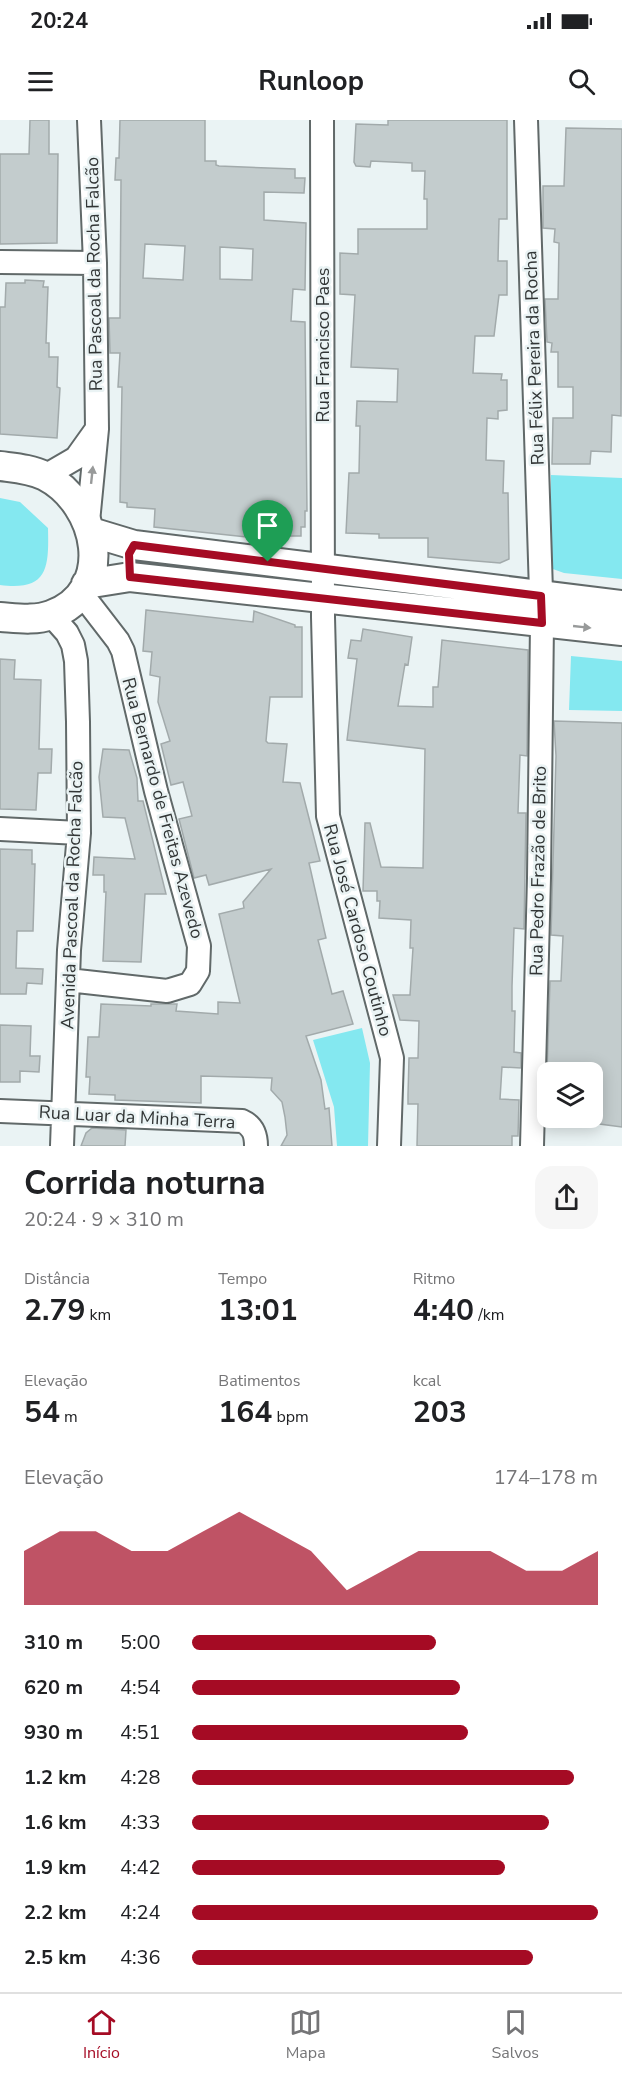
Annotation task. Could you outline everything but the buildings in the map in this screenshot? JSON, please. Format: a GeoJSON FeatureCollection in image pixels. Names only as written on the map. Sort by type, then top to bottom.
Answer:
{"type":"FeatureCollection","features":[{"type":"Feature","properties":{"kind":"street","name":"Rua Pascoal da Rocha Falcão"},"geometry":{"type":"LineString","coordinates":[[89,120],[95,263],[97,429],[90,527]]}},
{"type":"Feature","properties":{"kind":"street","name":"Rua Francisco Paes"},"geometry":{"type":"LineString","coordinates":[[322,120],[324,569]]}},
{"type":"Feature","properties":{"kind":"street","name":"Rua Félix Pereira da Rocha"},"geometry":{"type":"LineString","coordinates":[[526,120],[542,610]]}},
{"type":"Feature","properties":{"kind":"street"},"geometry":{"type":"LineString","coordinates":[[0,262],[95,263]]}},
{"type":"Feature","properties":{"kind":"street"},"geometry":{"type":"LineString","coordinates":[[45,476],[76,458],[97,429]]}},
{"type":"Feature","properties":{"kind":"street"},"geometry":{"type":"LineString","coordinates":[[0,466],[32,471],[45,476],[75,500],[90,527],[94,550],[92,566],[71,600]]}},
{"type":"Feature","properties":{"kind":"street"},"geometry":{"type":"LineString","coordinates":[[90,527],[134,545],[324,569],[542,610],[622,631]]}},
{"type":"Feature","properties":{"kind":"street"},"geometry":{"type":"LineString","coordinates":[[130,577],[129,554],[134,545]]}},
{"type":"Feature","properties":{"kind":"street","name":"Rua José Cardoso Coutinho"},"geometry":{"type":"LineString","coordinates":[[324,569],[328,816],[392,1058],[389,1146]]}},
{"type":"Feature","properties":{"kind":"street"},"geometry":{"type":"LineString","coordinates":[[0,616],[24,619],[130,577],[323,600],[542,610],[622,605]]}},
{"type":"Feature","properties":{"kind":"street","name":"Avenida Pascoal da Rocha Falcão"},"geometry":{"type":"LineString","coordinates":[[62,1146],[68,980],[79,832],[76,661],[74,645],[67,633],[71,600]]}},
{"type":"Feature","properties":{"kind":"street","name":"Rua Bernardo de Freitas Azevedo"},"geometry":{"type":"LineString","coordinates":[[68,980],[167,991],[190,984],[198,971],[199,946],[156,791],[123,651],[118,640],[71,600]]}},
{"type":"Feature","properties":{"kind":"street","name":"Rua Pedro Frazão de Brito"},"geometry":{"type":"LineString","coordinates":[[532,1146],[539,878],[542,610]]}},
{"type":"Feature","properties":{"kind":"street"},"geometry":{"type":"LineString","coordinates":[[0,829],[79,832]]}},
{"type":"Feature","properties":{"kind":"street","name":"Rua Luar da Minha Terra"},"geometry":{"type":"LineString","coordinates":[[0,1111],[242,1121],[250,1125],[255,1134],[256,1146]]}},
{"type":"Feature","properties":{"kind":"shaded area"},"geometry":{"type":"Polygon","coordinates":[[[551,475],[622,478],[622,579],[564,573],[550,568],[551,475]]]}},
{"type":"Feature","properties":{"kind":"shaded area"},"geometry":{"type":"Polygon","coordinates":[[[0,498],[20,502],[48,528],[46,565],[37,580],[28,584],[0,585],[0,498]]]}},
{"type":"Feature","properties":{"kind":"shaded area"},"geometry":{"type":"Polygon","coordinates":[[[571,656],[622,661],[622,711],[569,710],[571,656]]]}},
{"type":"Feature","properties":{"kind":"shaded area"},"geometry":{"type":"Polygon","coordinates":[[[362,1028],[370,1063],[368,1146],[337,1146],[334,1107],[313,1040],[362,1028]]]}},
{"type":"Feature","properties":{"kind":"route"},"geometry":{"type":"LineString","coordinates":[[134,545],[268,562],[541,596],[542,623],[130,577],[128,567],[129,554],[134,545]]}}]}
